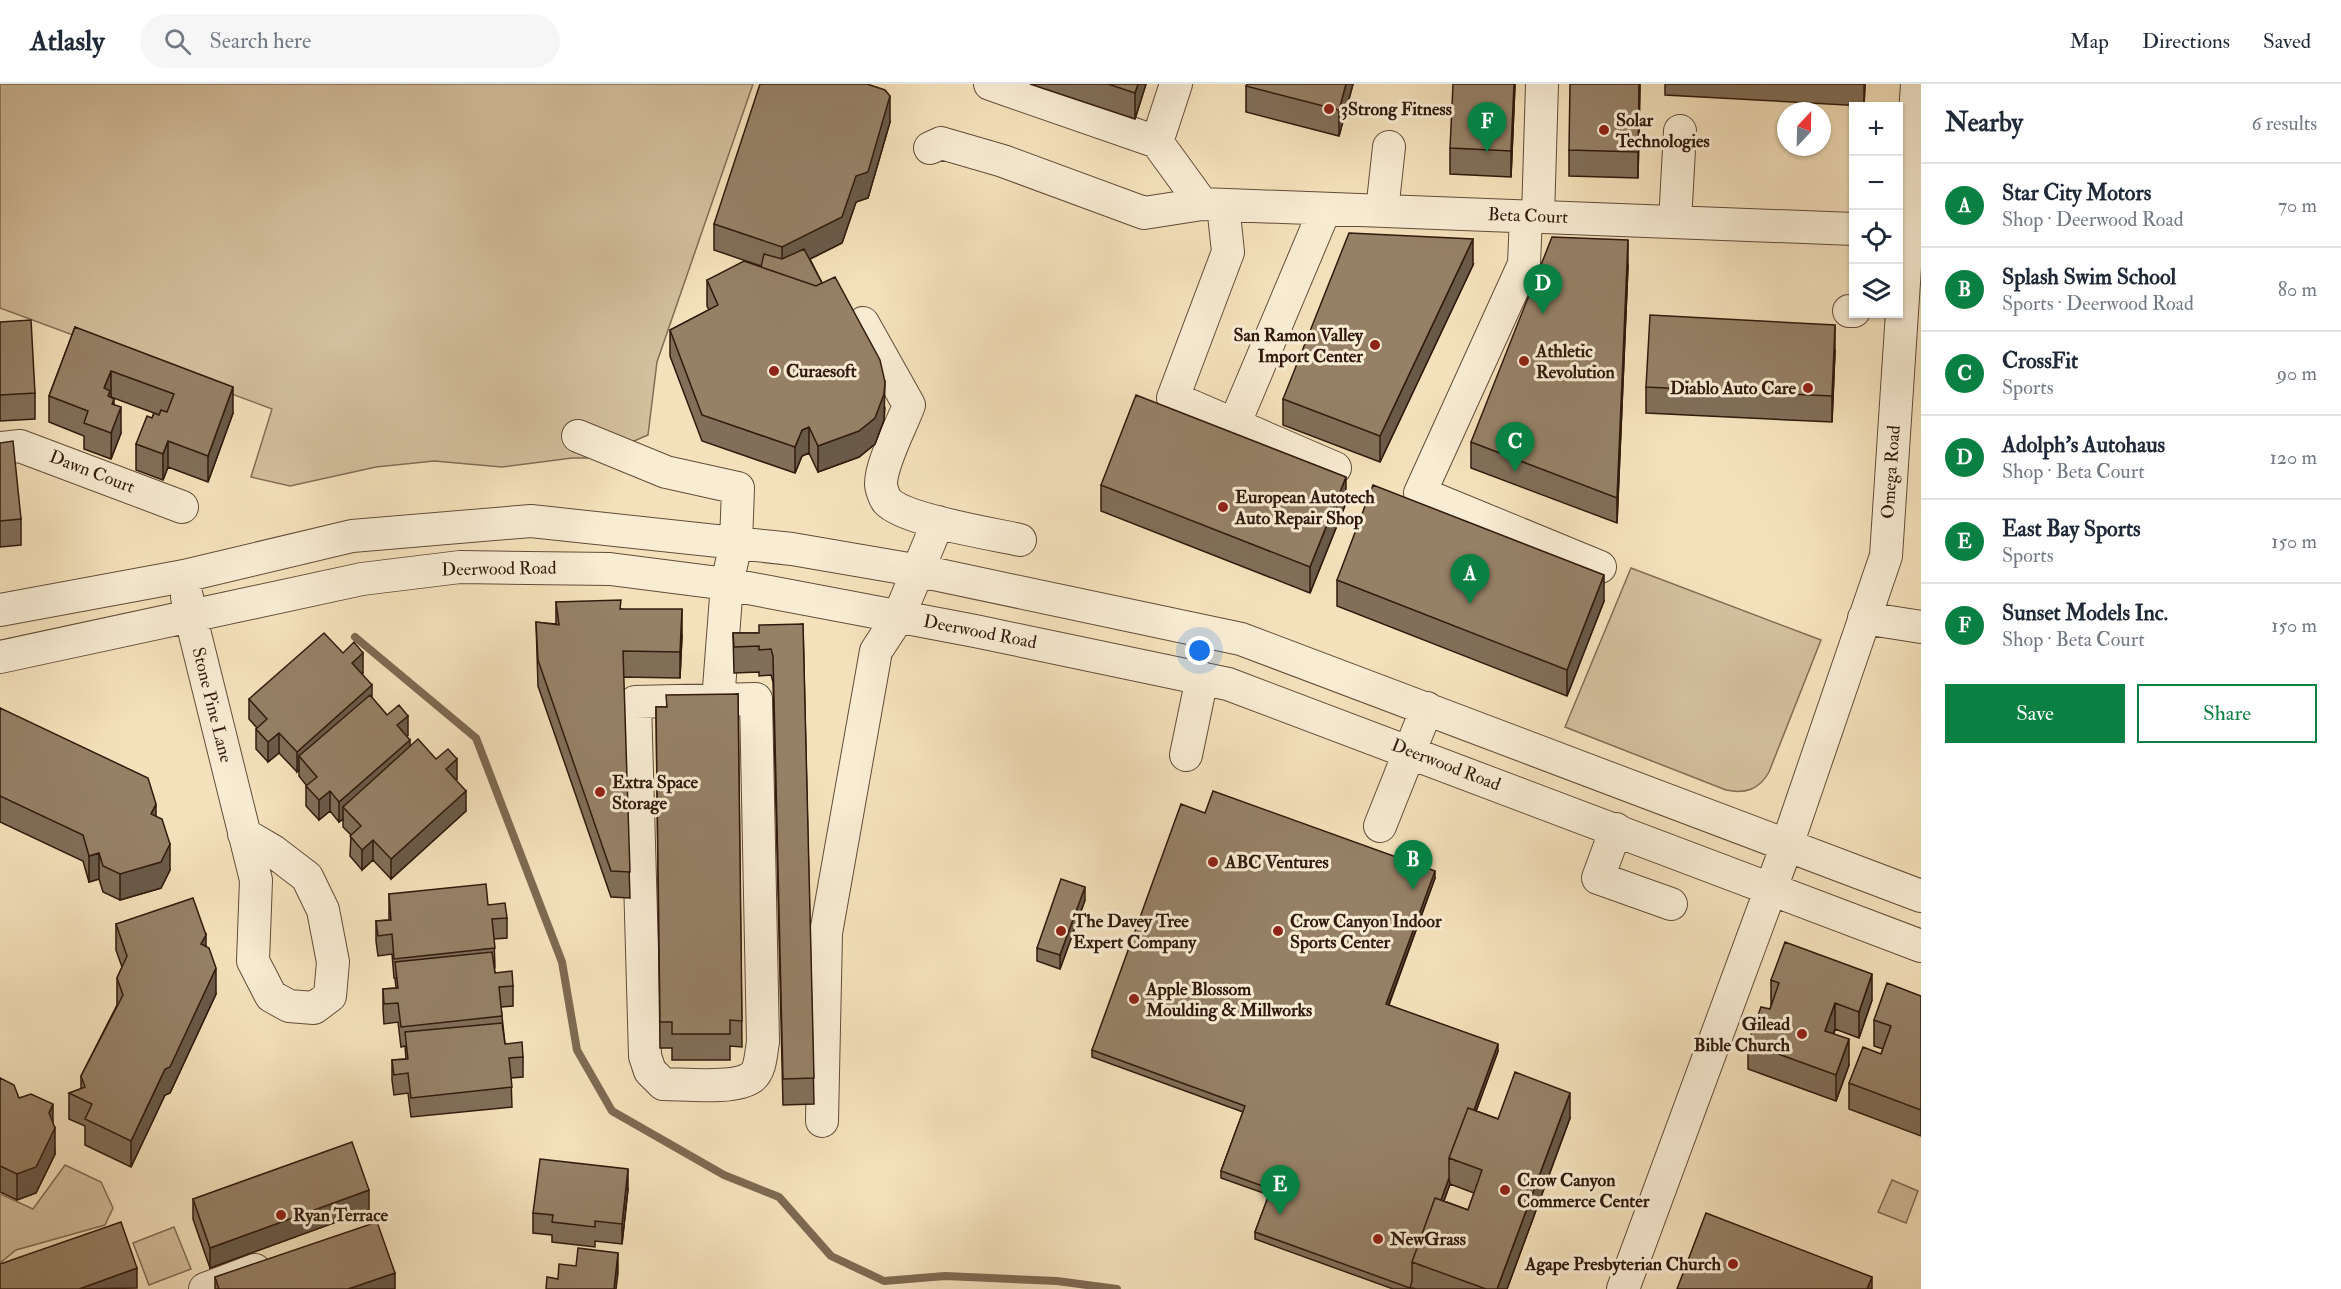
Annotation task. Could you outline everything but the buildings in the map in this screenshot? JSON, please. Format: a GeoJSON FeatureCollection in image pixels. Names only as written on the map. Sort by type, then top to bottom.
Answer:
{"type":"FeatureCollection","features":[{"type":"Feature","properties":{"kind":"street"},"geometry":{"type":"LineString","coordinates":[[990,84],[1157,142],[1212,204],[1228,252],[1173,398],[1335,468]]}},
{"type":"Feature","properties":{"kind":"street"},"geometry":{"type":"LineString","coordinates":[[1157,142],[1176,84]]}},
{"type":"Feature","properties":{"kind":"street"},"geometry":{"type":"LineString","coordinates":[[1542,84],[1532,216],[1524,264],[1420,493],[1600,567]]}},
{"type":"Feature","properties":{"kind":"street","name":"Omega Road"},"geometry":{"type":"LineString","coordinates":[[1623,1289],[1786,845],[1886,556],[1907,313],[1903,231],[1917,84]]}},
{"type":"Feature","properties":{"kind":"street"},"geometry":{"type":"LineString","coordinates":[[1675,222],[1680,131]]}},
{"type":"Feature","properties":{"kind":"street","name":"Beta Court"},"geometry":{"type":"LineString","coordinates":[[930,148],[941,142],[972,150],[1144,213],[1212,204],[1849,229]]}},
{"type":"Feature","properties":{"kind":"street"},"geometry":{"type":"LineString","coordinates":[[1382,211],[1389,147]]}},
{"type":"Feature","properties":{"kind":"street"},"geometry":{"type":"LineString","coordinates":[[1234,425],[1325,209]]}},
{"type":"Feature","properties":{"kind":"street"},"geometry":{"type":"LineString","coordinates":[[862,323],[909,405],[884,465],[880,486],[887,501],[903,510],[938,522],[1020,540]]}},
{"type":"Feature","properties":{"kind":"street"},"geometry":{"type":"LineString","coordinates":[[578,436],[666,472],[738,488],[736,543],[727,584],[718,701]]}},
{"type":"Feature","properties":{"kind":"street","name":"Dawn Court"},"geometry":{"type":"LineString","coordinates":[[0,448],[20,446],[183,507]]}},
{"type":"Feature","properties":{"kind":"street"},"geometry":{"type":"LineString","coordinates":[[0,610],[184,576],[352,536],[531,521],[792,549],[920,571],[1240,639],[1921,896]]}},
{"type":"Feature","properties":{"kind":"street"},"geometry":{"type":"LineString","coordinates":[[822,1121],[826,933],[876,651],[899,616],[920,571],[938,522]]}},
{"type":"Feature","properties":{"kind":"street","name":"Deerwood Road"},"geometry":{"type":"LineString","coordinates":[[0,657],[191,618],[362,579],[460,567],[610,569],[727,584],[899,616],[1228,684],[1409,750],[1921,946]]}},
{"type":"Feature","properties":{"kind":"street","name":"Stone Pine Lane"},"geometry":{"type":"LineString","coordinates":[[184,576],[191,618],[244,834],[256,879],[253,961],[272,996],[289,1005],[314,1008],[330,996],[333,962],[323,910],[307,877],[273,851],[244,834]]}},
{"type":"Feature","properties":{"kind":"street"},"geometry":{"type":"LineString","coordinates":[[1864,618],[1921,627]]}},
{"type":"Feature","properties":{"kind":"street"},"geometry":{"type":"LineString","coordinates":[[1186,755],[1202,678]]}},
{"type":"Feature","properties":{"kind":"street"},"geometry":{"type":"LineString","coordinates":[[756,699],[764,1042],[753,1077],[736,1084],[663,1084],[650,1071],[645,1056],[635,702],[718,701],[756,699]]}},
{"type":"Feature","properties":{"kind":"street"},"geometry":{"type":"LineString","coordinates":[[1380,826],[1427,708]]}},
{"type":"Feature","properties":{"kind":"street"},"geometry":{"type":"LineString","coordinates":[[1616,829],[1598,878],[1671,904]]}},
{"type":"Feature","properties":{"kind":"street"},"geometry":{"type":"LineString","coordinates":[[205,1289],[282,1260]]}},
{"type":"Feature","properties":{"kind":"shaded area"},"geometry":{"type":"Polygon","coordinates":[[[0,84],[753,84],[657,362],[648,435],[595,458],[572,458],[502,467],[434,461],[376,467],[290,486],[251,477],[272,409],[0,308],[0,84]]]}},
{"type":"Feature","properties":{"kind":"shaded area"},"geometry":{"type":"Polygon","coordinates":[[[1631,568],[1821,640],[1769,772],[1756,787],[1745,791],[1726,790],[1565,727],[1631,568]]]}},
{"type":"Feature","properties":{"kind":"shaded area"},"geometry":{"type":"Polygon","coordinates":[[[65,1165],[101,1182],[113,1208],[105,1225],[16,1250],[0,1263],[0,1194],[33,1209],[65,1165]]]}},
{"type":"Feature","properties":{"kind":"shaded area"},"geometry":{"type":"Polygon","coordinates":[[[1892,1180],[1918,1191],[1906,1223],[1878,1212],[1892,1180]]]}},
{"type":"Feature","properties":{"kind":"shaded area"},"geometry":{"type":"Polygon","coordinates":[[[174,1227],[191,1269],[149,1285],[133,1243],[174,1227]]]}},
{"type":"Feature","properties":{"kind":"waterway"},"geometry":{"type":"LineString","coordinates":[[355,637],[476,738],[562,962],[577,1050],[612,1111],[724,1175],[779,1197],[831,1256],[884,1281],[945,1276],[1057,1281],[1117,1289]]}},
{"type":"Feature","properties":{"kind":"place","name":"3Strong Fitness"},"geometry":{"type":"Point","coordinates":[1329,109]}},
{"type":"Feature","properties":{"kind":"place","name":"Solar Technologies"},"geometry":{"type":"Point","coordinates":[1604,130]}},
{"type":"Feature","properties":{"kind":"place","name":"Sunset Models Inc."},"geometry":{"type":"Point","coordinates":[1487,152]}},
{"type":"Feature","properties":{"kind":"place","name":"Adolph's Autohaus"},"geometry":{"type":"Point","coordinates":[1543,314]}},
{"type":"Feature","properties":{"kind":"place","name":"San Ramon Valley Import Center"},"geometry":{"type":"Point","coordinates":[1375,345]}},
{"type":"Feature","properties":{"kind":"place","name":"Athletic Revolution"},"geometry":{"type":"Point","coordinates":[1524,361]}},
{"type":"Feature","properties":{"kind":"place","name":"Curaesoft"},"geometry":{"type":"Point","coordinates":[774,371]}},
{"type":"Feature","properties":{"kind":"place","name":"Diablo Auto Care"},"geometry":{"type":"Point","coordinates":[1808,388]}},
{"type":"Feature","properties":{"kind":"place","name":"CrossFit"},"geometry":{"type":"Point","coordinates":[1515,472]}},
{"type":"Feature","properties":{"kind":"place","name":"European Autotech Auto Repair Shop"},"geometry":{"type":"Point","coordinates":[1223,507]}},
{"type":"Feature","properties":{"kind":"place","name":"Star City Motors"},"geometry":{"type":"Point","coordinates":[1470,604]}},
{"type":"Feature","properties":{"kind":"place","name":"Extra Space Storage"},"geometry":{"type":"Point","coordinates":[600,792]}},
{"type":"Feature","properties":{"kind":"place","name":"ABC Ventures"},"geometry":{"type":"Point","coordinates":[1213,862]}},
{"type":"Feature","properties":{"kind":"place","name":"Splash Swim School"},"geometry":{"type":"Point","coordinates":[1413,890]}},
{"type":"Feature","properties":{"kind":"place","name":"The Davey Tree Expert Company"},"geometry":{"type":"Point","coordinates":[1061,931]}},
{"type":"Feature","properties":{"kind":"place","name":"Crow Canyon Indoor Sports Center"},"geometry":{"type":"Point","coordinates":[1278,931]}},
{"type":"Feature","properties":{"kind":"place","name":"Apple Blossom Moulding & Millworks"},"geometry":{"type":"Point","coordinates":[1134,999]}},
{"type":"Feature","properties":{"kind":"place","name":"Gilead Bible Church"},"geometry":{"type":"Point","coordinates":[1802,1034]}},
{"type":"Feature","properties":{"kind":"place","name":"Crow Canyon Commerce Center"},"geometry":{"type":"Point","coordinates":[1505,1190]}},
{"type":"Feature","properties":{"kind":"place","name":"Ryan Terrace"},"geometry":{"type":"Point","coordinates":[281,1215]}},
{"type":"Feature","properties":{"kind":"place","name":"East Bay Sports"},"geometry":{"type":"Point","coordinates":[1280,1215]}},
{"type":"Feature","properties":{"kind":"place","name":"NewGrass"},"geometry":{"type":"Point","coordinates":[1378,1239]}},
{"type":"Feature","properties":{"kind":"place","name":"Agape Presbyterian Church"},"geometry":{"type":"Point","coordinates":[1733,1264]}}]}
